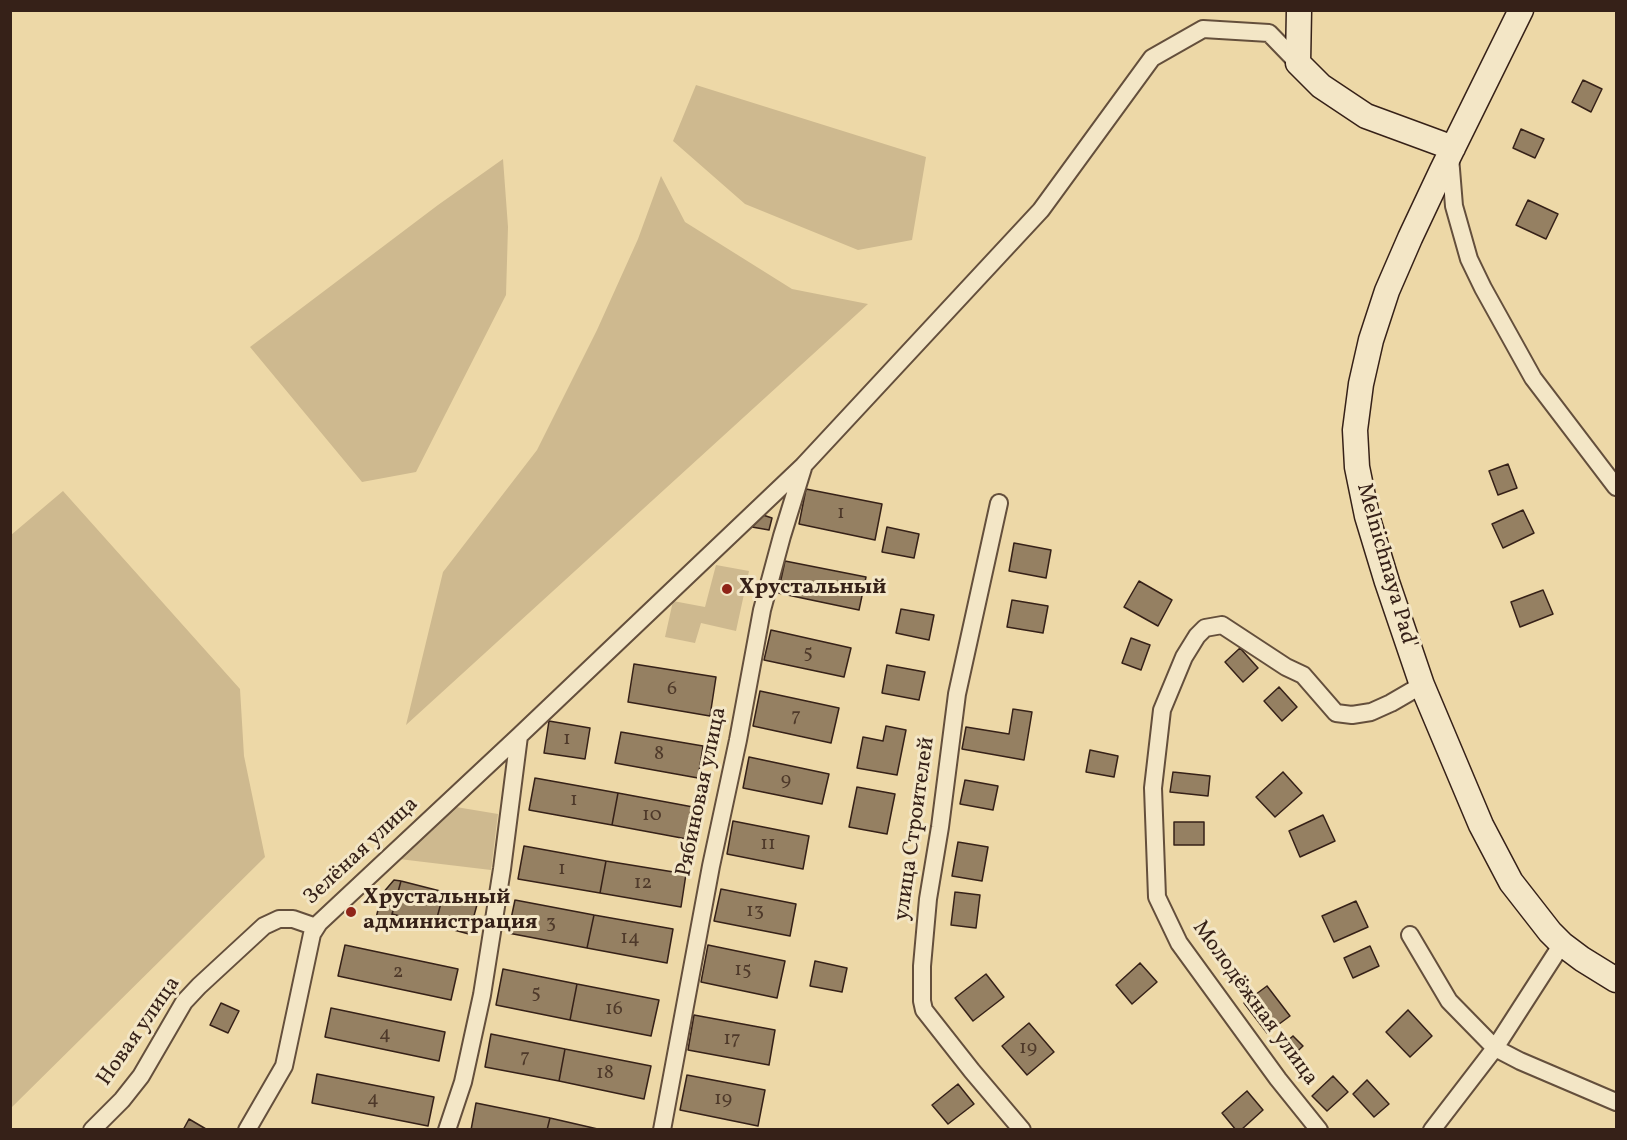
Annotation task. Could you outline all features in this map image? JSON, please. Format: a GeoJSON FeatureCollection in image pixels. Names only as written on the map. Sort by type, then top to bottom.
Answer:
{"type":"FeatureCollection","features":[{"type":"Feature","properties":{"kind":"street"},"geometry":{"type":"LineString","coordinates":[[1299,10],[1298,63],[1321,86],[1366,116],[1451,152],[1454,206],[1469,260],[1533,378],[1617,487]]}},
{"type":"Feature","properties":{"kind":"street","name":"Melnichnaya Pad'"},"geometry":{"type":"LineString","coordinates":[[1521,10],[1451,152],[1387,291],[1371,340],[1361,384],[1355,430],[1357,467],[1367,516],[1422,685],[1481,825],[1512,882],[1537,917],[1562,944],[1617,980]]}},
{"type":"Feature","properties":{"kind":"street","name":"Зелёная улица"},"geometry":{"type":"LineString","coordinates":[[247,1130],[284,1066],[312,934],[319,923],[803,466],[1041,210],[1152,58],[1203,29],[1269,33],[1298,63]]}},
{"type":"Feature","properties":{"kind":"street","name":"Рябиновая улица"},"geometry":{"type":"LineString","coordinates":[[662,1130],[762,610],[803,466]]}},
{"type":"Feature","properties":{"kind":"street","name":"улица Строителей"},"geometry":{"type":"LineString","coordinates":[[999,503],[957,694],[928,899],[922,966],[922,1001],[924,1010],[1022,1130]]}},
{"type":"Feature","properties":{"kind":"street","name":"Молодёжная улица"},"geometry":{"type":"LineString","coordinates":[[1319,1130],[1278,1079],[1179,943],[1157,897],[1153,788],[1162,710],[1184,657],[1197,636],[1205,628],[1222,625],[1286,667],[1303,675],[1336,713],[1352,715],[1371,712],[1422,685]]}},
{"type":"Feature","properties":{"kind":"street"},"geometry":{"type":"LineString","coordinates":[[447,1130],[463,1082],[482,995],[502,869],[519,736]]}},
{"type":"Feature","properties":{"kind":"street","name":"Новая улица"},"geometry":{"type":"LineString","coordinates":[[92,1130],[122,1100],[141,1076],[184,1002],[264,926],[279,920],[293,919],[316,927]]}},
{"type":"Feature","properties":{"kind":"street"},"geometry":{"type":"LineString","coordinates":[[1410,935],[1449,1001],[1496,1048],[1520,1061],[1617,1102]]}},
{"type":"Feature","properties":{"kind":"street"},"geometry":{"type":"LineString","coordinates":[[1432,1130],[1496,1048],[1562,944]]}},
{"type":"Feature","properties":{"kind":"shaded area"},"geometry":{"type":"Polygon","coordinates":[[[696,85],[926,157],[912,240],[858,250],[745,204],[673,141],[696,85]]]}},
{"type":"Feature","properties":{"kind":"shaded area"},"geometry":{"type":"Polygon","coordinates":[[[503,159],[508,227],[506,295],[416,472],[362,482],[250,347],[438,205],[503,159]]]}},
{"type":"Feature","properties":{"kind":"shaded area"},"geometry":{"type":"Polygon","coordinates":[[[661,176],[685,222],[792,289],[868,304],[406,725],[443,572],[537,450],[597,330],[638,239],[661,176]]]}},
{"type":"Feature","properties":{"kind":"shaded area"},"geometry":{"type":"Polygon","coordinates":[[[63,491],[240,689],[244,756],[265,857],[11,1108],[11,535],[63,491]]]}},
{"type":"Feature","properties":{"kind":"shaded area","name":"Хрустальный"},"geometry":{"type":"Polygon","coordinates":[[[716,565],[749,571],[736,631],[701,623],[695,643],[665,637],[673,601],[705,607],[716,565]]]}},
{"type":"Feature","properties":{"kind":"shaded area"},"geometry":{"type":"Polygon","coordinates":[[[456,807],[498,814],[491,870],[399,859],[456,807]]]}},
{"type":"Feature","properties":{"kind":"building"},"geometry":{"type":"Polygon","coordinates":[[[1583,80],[1602,89],[1591,112],[1572,102],[1583,80]]]}},
{"type":"Feature","properties":{"kind":"building"},"geometry":{"type":"Polygon","coordinates":[[[1521,129],[1544,139],[1535,158],[1513,148],[1521,129]]]}},
{"type":"Feature","properties":{"kind":"building"},"geometry":{"type":"Polygon","coordinates":[[[1528,200],[1558,214],[1546,239],[1516,225],[1528,200]]]}},
{"type":"Feature","properties":{"kind":"building"},"geometry":{"type":"Polygon","coordinates":[[[1508,464],[1517,488],[1498,495],[1489,471],[1508,464]]]}},
{"type":"Feature","properties":{"kind":"building"},"geometry":{"type":"Polygon","coordinates":[[[806,489],[882,504],[875,540],[799,524],[806,489]]]}},
{"type":"Feature","properties":{"kind":"building"},"geometry":{"type":"Polygon","coordinates":[[[1523,510],[1534,533],[1503,548],[1492,524],[1523,510]]]}},
{"type":"Feature","properties":{"kind":"building"},"geometry":{"type":"Polygon","coordinates":[[[763,515],[772,518],[769,530],[752,527],[763,515]]]}},
{"type":"Feature","properties":{"kind":"building"},"geometry":{"type":"Polygon","coordinates":[[[887,527],[919,534],[914,558],[882,552],[887,527]]]}},
{"type":"Feature","properties":{"kind":"building"},"geometry":{"type":"Polygon","coordinates":[[[1014,543],[1051,550],[1046,578],[1009,571],[1014,543]]]}},
{"type":"Feature","properties":{"kind":"building"},"geometry":{"type":"Polygon","coordinates":[[[785,561],[866,577],[859,610],[778,593],[785,561]]]}},
{"type":"Feature","properties":{"kind":"building"},"geometry":{"type":"Polygon","coordinates":[[[1139,581],[1172,600],[1158,626],[1124,607],[1139,581]]]}},
{"type":"Feature","properties":{"kind":"building"},"geometry":{"type":"Polygon","coordinates":[[[1543,590],[1553,614],[1520,627],[1511,602],[1543,590]]]}},
{"type":"Feature","properties":{"kind":"building"},"geometry":{"type":"Polygon","coordinates":[[[1012,600],[1048,606],[1043,633],[1007,627],[1012,600]]]}},
{"type":"Feature","properties":{"kind":"building"},"geometry":{"type":"Polygon","coordinates":[[[901,609],[934,615],[929,640],[896,633],[901,609]]]}},
{"type":"Feature","properties":{"kind":"building"},"geometry":{"type":"Polygon","coordinates":[[[771,630],[851,648],[844,677],[764,660],[771,630]]]}},
{"type":"Feature","properties":{"kind":"building"},"geometry":{"type":"Polygon","coordinates":[[[1131,638],[1150,645],[1141,670],[1122,663],[1131,638]]]}},
{"type":"Feature","properties":{"kind":"building"},"geometry":{"type":"Polygon","coordinates":[[[1240,648],[1258,668],[1243,682],[1225,662],[1240,648]]]}},
{"type":"Feature","properties":{"kind":"building"},"geometry":{"type":"Polygon","coordinates":[[[634,664],[716,677],[710,716],[628,702],[634,664]]]}},
{"type":"Feature","properties":{"kind":"building"},"geometry":{"type":"Polygon","coordinates":[[[887,665],[925,672],[919,700],[882,693],[887,665]]]}},
{"type":"Feature","properties":{"kind":"building"},"geometry":{"type":"Polygon","coordinates":[[[1279,687],[1297,707],[1282,721],[1264,701],[1279,687]]]}},
{"type":"Feature","properties":{"kind":"building"},"geometry":{"type":"Polygon","coordinates":[[[760,691],[839,708],[831,743],[753,726],[760,691]]]}},
{"type":"Feature","properties":{"kind":"building"},"geometry":{"type":"Polygon","coordinates":[[[1013,709],[1032,712],[1024,760],[962,749],[966,727],[1009,734],[1013,709]]]}},
{"type":"Feature","properties":{"kind":"building"},"geometry":{"type":"Polygon","coordinates":[[[549,721],[590,728],[585,759],[544,753],[549,721]]]}},
{"type":"Feature","properties":{"kind":"building"},"geometry":{"type":"Polygon","coordinates":[[[886,726],[906,730],[897,775],[857,768],[863,737],[883,741],[886,726]]]}},
{"type":"Feature","properties":{"kind":"building"},"geometry":{"type":"Polygon","coordinates":[[[621,732],[703,746],[698,778],[615,763],[621,732]]]}},
{"type":"Feature","properties":{"kind":"building"},"geometry":{"type":"Polygon","coordinates":[[[1090,750],[1118,756],[1114,777],[1086,772],[1090,750]]]}},
{"type":"Feature","properties":{"kind":"building"},"geometry":{"type":"Polygon","coordinates":[[[749,757],[829,774],[822,804],[743,788],[749,757]]]}},
{"type":"Feature","properties":{"kind":"building"},"geometry":{"type":"Polygon","coordinates":[[[1173,772],[1210,776],[1208,796],[1170,792],[1173,772]]]}},
{"type":"Feature","properties":{"kind":"building"},"geometry":{"type":"Polygon","coordinates":[[[1283,772],[1302,793],[1275,817],[1256,797],[1283,772]]]}},
{"type":"Feature","properties":{"kind":"building"},"geometry":{"type":"Polygon","coordinates":[[[535,778],[618,793],[612,825],[529,810],[535,778]]]}},
{"type":"Feature","properties":{"kind":"building"},"geometry":{"type":"Polygon","coordinates":[[[965,780],[998,786],[993,810],[960,804],[965,780]]]}},
{"type":"Feature","properties":{"kind":"building"},"geometry":{"type":"Polygon","coordinates":[[[857,787],[895,794],[887,834],[849,827],[857,787]]]}},
{"type":"Feature","properties":{"kind":"building"},"geometry":{"type":"Polygon","coordinates":[[[618,793],[693,807],[687,839],[612,825],[618,793]]]}},
{"type":"Feature","properties":{"kind":"building"},"geometry":{"type":"Polygon","coordinates":[[[1323,815],[1335,841],[1300,857],[1289,831],[1323,815]]]}},
{"type":"Feature","properties":{"kind":"building"},"geometry":{"type":"Polygon","coordinates":[[[733,821],[809,836],[803,869],[727,854],[733,821]]]}},
{"type":"Feature","properties":{"kind":"building"},"geometry":{"type":"Polygon","coordinates":[[[1174,822],[1204,822],[1204,845],[1174,845],[1174,822]]]}},
{"type":"Feature","properties":{"kind":"building"},"geometry":{"type":"Polygon","coordinates":[[[958,842],[988,847],[982,881],[952,876],[958,842]]]}},
{"type":"Feature","properties":{"kind":"building"},"geometry":{"type":"Polygon","coordinates":[[[524,846],[606,861],[600,893],[518,879],[524,846]]]}},
{"type":"Feature","properties":{"kind":"building"},"geometry":{"type":"Polygon","coordinates":[[[606,861],[686,874],[681,907],[600,893],[606,861]]]}},
{"type":"Feature","properties":{"kind":"building"},"geometry":{"type":"Polygon","coordinates":[[[394,880],[401,881],[390,922],[376,918],[382,894],[394,880]]]}},
{"type":"Feature","properties":{"kind":"building"},"geometry":{"type":"Polygon","coordinates":[[[401,881],[444,892],[435,925],[392,914],[401,881]]]}},
{"type":"Feature","properties":{"kind":"building"},"geometry":{"type":"Polygon","coordinates":[[[721,889],[796,904],[790,936],[714,921],[721,889]]]}},
{"type":"Feature","properties":{"kind":"building"},"geometry":{"type":"Polygon","coordinates":[[[444,892],[478,901],[469,934],[435,925],[444,892]]]}},
{"type":"Feature","properties":{"kind":"building"},"geometry":{"type":"Polygon","coordinates":[[[955,892],[980,895],[976,928],[951,925],[955,892]]]}},
{"type":"Feature","properties":{"kind":"building"},"geometry":{"type":"Polygon","coordinates":[[[515,900],[594,915],[587,948],[508,933],[515,900]]]}},
{"type":"Feature","properties":{"kind":"building"},"geometry":{"type":"Polygon","coordinates":[[[1356,901],[1368,927],[1334,942],[1322,916],[1356,901]]]}},
{"type":"Feature","properties":{"kind":"building"},"geometry":{"type":"Polygon","coordinates":[[[594,915],[673,929],[667,963],[587,948],[594,915]]]}},
{"type":"Feature","properties":{"kind":"building"},"geometry":{"type":"Polygon","coordinates":[[[345,945],[458,969],[451,1000],[338,976],[345,945]]]}},
{"type":"Feature","properties":{"kind":"building"},"geometry":{"type":"Polygon","coordinates":[[[708,945],[785,961],[777,998],[701,982],[708,945]]]}},
{"type":"Feature","properties":{"kind":"building"},"geometry":{"type":"Polygon","coordinates":[[[1370,946],[1379,966],[1353,978],[1344,958],[1370,946]]]}},
{"type":"Feature","properties":{"kind":"building"},"geometry":{"type":"Polygon","coordinates":[[[815,961],[847,968],[842,992],[810,986],[815,961]]]}},
{"type":"Feature","properties":{"kind":"building"},"geometry":{"type":"Polygon","coordinates":[[[1140,963],[1157,982],[1132,1004],[1116,985],[1140,963]]]}},
{"type":"Feature","properties":{"kind":"building"},"geometry":{"type":"Polygon","coordinates":[[[503,969],[577,984],[570,1020],[496,1005],[503,969]]]}},
{"type":"Feature","properties":{"kind":"building"},"geometry":{"type":"Polygon","coordinates":[[[986,974],[1004,997],[973,1021],[955,998],[986,974]]]}},
{"type":"Feature","properties":{"kind":"building"},"geometry":{"type":"Polygon","coordinates":[[[577,984],[659,1000],[651,1036],[570,1020],[577,984]]]}},
{"type":"Feature","properties":{"kind":"building"},"geometry":{"type":"Polygon","coordinates":[[[1267,986],[1290,1016],[1267,1033],[1244,1003],[1267,986]]]}},
{"type":"Feature","properties":{"kind":"building"},"geometry":{"type":"Polygon","coordinates":[[[221,1003],[239,1011],[228,1033],[210,1025],[221,1003]]]}},
{"type":"Feature","properties":{"kind":"building"},"geometry":{"type":"Polygon","coordinates":[[[331,1008],[445,1032],[439,1061],[325,1037],[331,1008]]]}},
{"type":"Feature","properties":{"kind":"building"},"geometry":{"type":"Polygon","coordinates":[[[1408,1010],[1432,1036],[1410,1057],[1386,1032],[1408,1010]]]}},
{"type":"Feature","properties":{"kind":"building"},"geometry":{"type":"Polygon","coordinates":[[[694,1015],[775,1030],[769,1065],[688,1050],[694,1015]]]}},
{"type":"Feature","properties":{"kind":"building"},"geometry":{"type":"Polygon","coordinates":[[[1029,1023],[1054,1052],[1027,1075],[1002,1046],[1029,1023]]]}},
{"type":"Feature","properties":{"kind":"building"},"geometry":{"type":"Polygon","coordinates":[[[491,1034],[565,1049],[559,1081],[485,1067],[491,1034]]]}},
{"type":"Feature","properties":{"kind":"building"},"geometry":{"type":"Polygon","coordinates":[[[1293,1036],[1303,1046],[1289,1059],[1279,1048],[1293,1036]]]}},
{"type":"Feature","properties":{"kind":"building"},"geometry":{"type":"Polygon","coordinates":[[[565,1049],[651,1066],[644,1099],[559,1081],[565,1049]]]}},
{"type":"Feature","properties":{"kind":"building"},"geometry":{"type":"Polygon","coordinates":[[[317,1074],[434,1097],[428,1126],[312,1103],[317,1074]]]}},
{"type":"Feature","properties":{"kind":"building"},"geometry":{"type":"Polygon","coordinates":[[[687,1075],[765,1090],[758,1126],[680,1110],[687,1075]]]}},
{"type":"Feature","properties":{"kind":"building"},"geometry":{"type":"Polygon","coordinates":[[[1333,1076],[1348,1092],[1327,1111],[1312,1096],[1333,1076]]]}},
{"type":"Feature","properties":{"kind":"building"},"geometry":{"type":"Polygon","coordinates":[[[1367,1080],[1389,1104],[1374,1117],[1353,1094],[1367,1080]]]}},
{"type":"Feature","properties":{"kind":"building"},"geometry":{"type":"Polygon","coordinates":[[[958,1084],[974,1104],[948,1124],[932,1105],[958,1084]]]}},
{"type":"Feature","properties":{"kind":"building"},"geometry":{"type":"Polygon","coordinates":[[[1247,1091],[1263,1110],[1241,1130],[1236,1130],[1222,1113],[1247,1091]]]}},
{"type":"Feature","properties":{"kind":"building"},"geometry":{"type":"Polygon","coordinates":[[[476,1103],[550,1118],[547,1130],[471,1130],[476,1103]]]}},
{"type":"Feature","properties":{"kind":"building"},"geometry":{"type":"Polygon","coordinates":[[[550,1118],[602,1130],[547,1130],[550,1118]]]}},
{"type":"Feature","properties":{"kind":"building"},"geometry":{"type":"Polygon","coordinates":[[[189,1119],[206,1129],[206,1130],[183,1130],[189,1119]]]}},
{"type":"Feature","properties":{"kind":"place","name":"Хрустальный"},"geometry":{"type":"Point","coordinates":[727,589]}},
{"type":"Feature","properties":{"kind":"place","name":"Хрустальный администрация"},"geometry":{"type":"Point","coordinates":[351,912]}}]}
